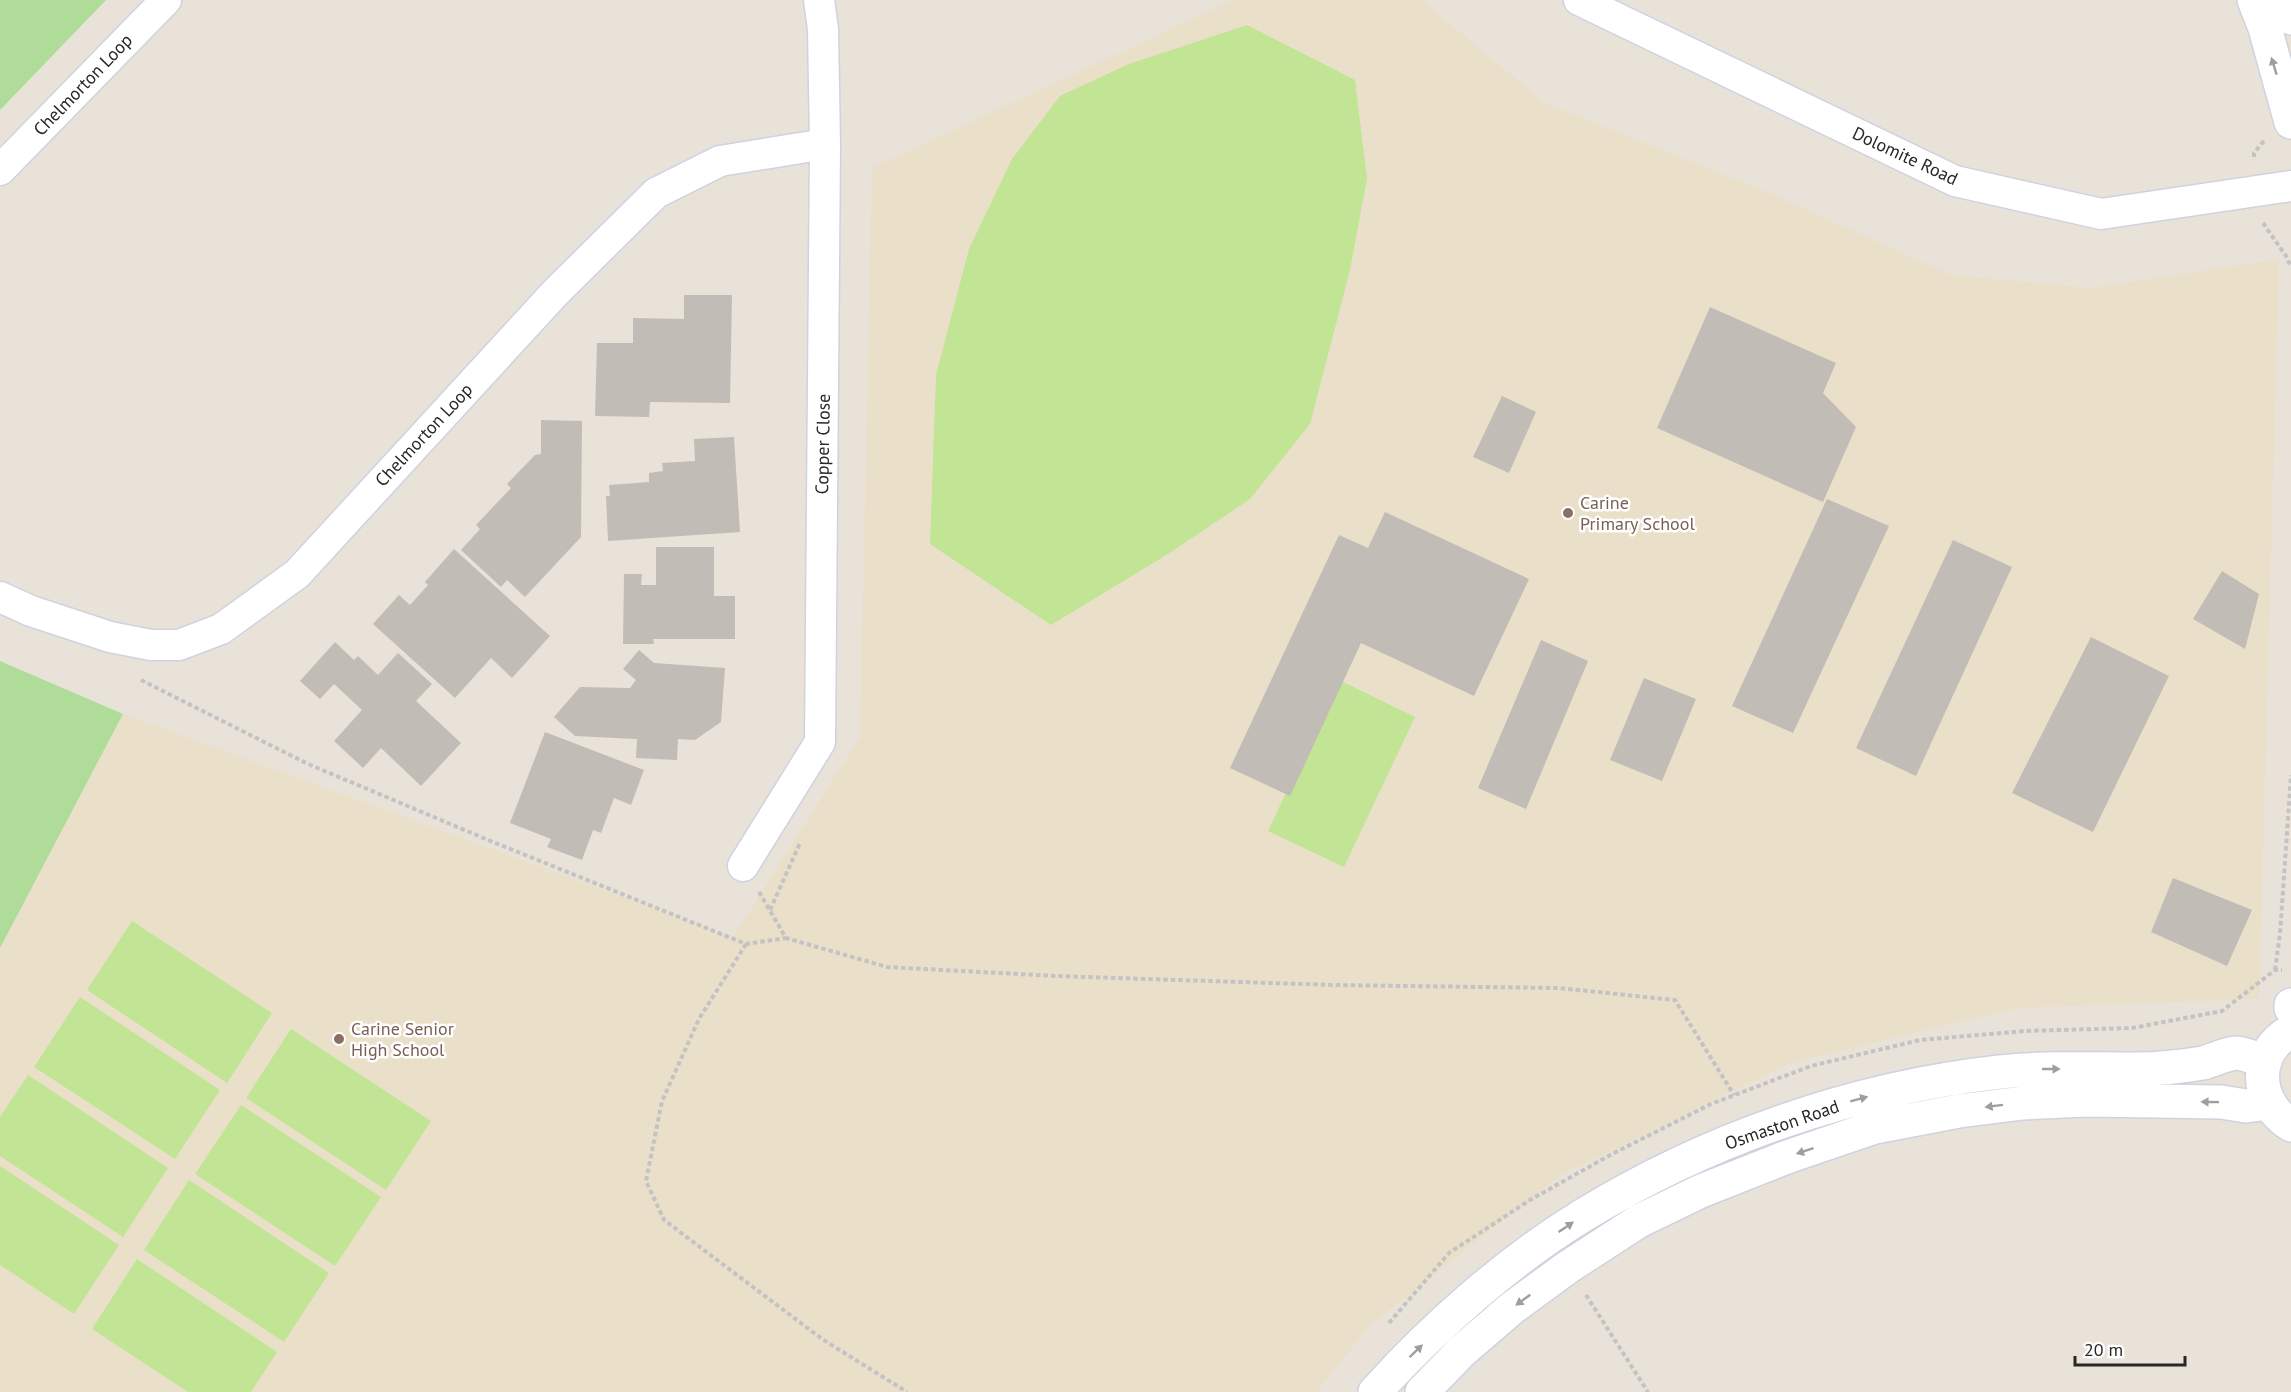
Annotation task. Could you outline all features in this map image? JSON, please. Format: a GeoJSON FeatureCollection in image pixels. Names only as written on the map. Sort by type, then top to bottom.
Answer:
{"type":"FeatureCollection","features":[{"type":"Feature","properties":{"kind":"street","name":"Chelmorton Loop"},"geometry":{"type":"LineString","coordinates":[[0,170],[166,0]]}},
{"type":"Feature","properties":{"kind":"street","name":"Copper Close"},"geometry":{"type":"LineString","coordinates":[[743,866],[820,742],[825,144],[823,29],[819,0]]}},
{"type":"Feature","properties":{"kind":"street","name":"Dolomite Road"},"geometry":{"type":"LineString","coordinates":[[1579,0],[1955,181],[2102,214],[2291,186]]}},
{"type":"Feature","properties":{"kind":"street"},"geometry":{"type":"LineString","coordinates":[[2254,0],[2265,28],[2291,122]]}},
{"type":"Feature","properties":{"kind":"street"},"geometry":{"type":"LineString","coordinates":[[2284,0],[2291,18]]}},
{"type":"Feature","properties":{"kind":"street","name":"Chelmorton Loop"},"geometry":{"type":"LineString","coordinates":[[0,597],[31,611],[110,637],[151,645],[179,645],[221,629],[297,574],[555,292],[656,193],[720,161],[825,144]]}},
{"type":"Feature","properties":{"kind":"street"},"geometry":{"type":"LineString","coordinates":[[2279,1114],[2262,1082],[2265,1062],[2277,1041],[2291,1031]]}},
{"type":"Feature","properties":{"kind":"street","name":"Osmaston Road"},"geometry":{"type":"LineString","coordinates":[[1374,1392],[1446,1321],[1513,1265],[1581,1216],[1655,1174],[1798,1115],[1889,1090],[1956,1077],[2003,1071],[2175,1068],[2238,1053],[2265,1062]]}},
{"type":"Feature","properties":{"kind":"street","name":"Osmaston Road"},"geometry":{"type":"LineString","coordinates":[[1422,1392],[1462,1351],[1512,1308],[1568,1267],[1639,1221],[1701,1191],[1786,1157],[1875,1127],[1959,1111],[2022,1103],[2087,1100],[2221,1102],[2279,1114]]}},
{"type":"Feature","properties":{"kind":"path"},"geometry":{"type":"LineString","coordinates":[[134,676],[308,764],[493,842],[746,944],[786,938],[887,967],[1055,976],[1333,985],[1558,988],[1675,1000],[1734,1095]]}},
{"type":"Feature","properties":{"kind":"path"},"geometry":{"type":"LineString","coordinates":[[2275,970],[2280,934],[2291,775]]}},
{"type":"Feature","properties":{"kind":"path"},"geometry":{"type":"LineString","coordinates":[[743,866],[786,938]]}},
{"type":"Feature","properties":{"kind":"path"},"geometry":{"type":"LineString","coordinates":[[746,944],[699,1019],[663,1101],[646,1181],[664,1220],[822,1339],[907,1392]]}},
{"type":"Feature","properties":{"kind":"path"},"geometry":{"type":"LineString","coordinates":[[1568,1267],[1648,1392]]}},
{"type":"Feature","properties":{"kind":"shaded area","name":"Carine Primary School"},"geometry":{"type":"Polygon","coordinates":[[[1233,0],[1421,0],[1545,103],[1767,192],[1952,275],[2092,288],[2279,259],[2259,999],[2018,1008],[1790,1063],[1561,1175],[1368,1327],[1317,1392],[0,1392],[0,948],[123,714],[733,937],[860,737],[872,168],[1233,0]]]}},
{"type":"Feature","properties":{"kind":"green space"},"geometry":{"type":"Polygon","coordinates":[[[0,0],[106,0],[0,110],[0,0]]]}},
{"type":"Feature","properties":{"kind":"green space"},"geometry":{"type":"Polygon","coordinates":[[[1247,25],[1355,80],[1367,179],[1350,270],[1310,424],[1250,499],[1168,554],[1051,625],[930,544],[936,375],[969,249],[1012,159],[1060,96],[1129,64],[1247,25]]]}},
{"type":"Feature","properties":{"kind":"green space"},"geometry":{"type":"Polygon","coordinates":[[[0,661],[123,714],[0,948],[0,661]]]}},
{"type":"Feature","properties":{"kind":"green space"},"geometry":{"type":"Polygon","coordinates":[[[1339,680],[1415,717],[1344,867],[1268,831],[1339,680]]]}},
{"type":"Feature","properties":{"kind":"green space"},"geometry":{"type":"Polygon","coordinates":[[[132,921],[272,1013],[227,1083],[87,990],[132,921]]]}},
{"type":"Feature","properties":{"kind":"green space"},"geometry":{"type":"Polygon","coordinates":[[[80,997],[220,1090],[175,1159],[34,1067],[80,997]]]}},
{"type":"Feature","properties":{"kind":"green space"},"geometry":{"type":"Polygon","coordinates":[[[291,1029],[431,1121],[386,1190],[246,1098],[291,1029]]]}},
{"type":"Feature","properties":{"kind":"green space"},"geometry":{"type":"Polygon","coordinates":[[[28,1075],[168,1168],[123,1237],[0,1156],[0,1117],[28,1075]]]}},
{"type":"Feature","properties":{"kind":"green space"},"geometry":{"type":"Polygon","coordinates":[[[241,1105],[381,1197],[335,1266],[195,1174],[241,1105]]]}},
{"type":"Feature","properties":{"kind":"green space"},"geometry":{"type":"Polygon","coordinates":[[[0,1166],[119,1245],[74,1314],[0,1265],[0,1166]]]}},
{"type":"Feature","properties":{"kind":"green space"},"geometry":{"type":"Polygon","coordinates":[[[189,1180],[329,1273],[284,1342],[144,1250],[189,1180]]]}},
{"type":"Feature","properties":{"kind":"green space"},"geometry":{"type":"Polygon","coordinates":[[[137,1259],[277,1352],[251,1392],[188,1392],[92,1329],[137,1259]]]}},
{"type":"Feature","properties":{"kind":"building"},"geometry":{"type":"Polygon","coordinates":[[[684,295],[732,295],[730,403],[650,402],[649,417],[595,416],[597,343],[633,343],[633,318],[684,319],[684,295]]]}},
{"type":"Feature","properties":{"kind":"building"},"geometry":{"type":"Polygon","coordinates":[[[1710,307],[1836,363],[1823,393],[1856,427],[1823,502],[1657,428],[1710,307]]]}},
{"type":"Feature","properties":{"kind":"building"},"geometry":{"type":"Polygon","coordinates":[[[1502,396],[1536,412],[1509,473],[1473,457],[1502,396]]]}},
{"type":"Feature","properties":{"kind":"building"},"geometry":{"type":"Polygon","coordinates":[[[541,420],[582,421],[581,537],[525,597],[507,580],[501,587],[461,550],[480,529],[476,525],[511,488],[507,484],[535,455],[541,454],[541,420]]]}},
{"type":"Feature","properties":{"kind":"building"},"geometry":{"type":"Polygon","coordinates":[[[734,437],[740,532],[608,541],[606,496],[610,496],[609,485],[649,482],[649,473],[663,471],[662,463],[695,461],[694,439],[734,437]]]}},
{"type":"Feature","properties":{"kind":"building"},"geometry":{"type":"Polygon","coordinates":[[[1827,499],[1889,526],[1793,733],[1732,706],[1827,499]]]}},
{"type":"Feature","properties":{"kind":"building"},"geometry":{"type":"Polygon","coordinates":[[[1385,512],[1529,579],[1474,696],[1361,643],[1290,796],[1230,768],[1339,535],[1368,548],[1385,512]]]}},
{"type":"Feature","properties":{"kind":"building"},"geometry":{"type":"Polygon","coordinates":[[[1953,540],[2012,567],[1916,776],[1856,748],[1953,540]]]}},
{"type":"Feature","properties":{"kind":"building"},"geometry":{"type":"Polygon","coordinates":[[[656,547],[714,547],[714,596],[735,596],[735,639],[653,639],[654,644],[623,644],[624,574],[642,574],[641,585],[656,585],[656,547]]]}},
{"type":"Feature","properties":{"kind":"building"},"geometry":{"type":"Polygon","coordinates":[[[454,549],[550,636],[512,678],[491,658],[455,698],[373,624],[399,595],[410,605],[428,585],[425,582],[454,549]]]}},
{"type":"Feature","properties":{"kind":"building"},"geometry":{"type":"Polygon","coordinates":[[[2222,571],[2259,594],[2245,649],[2193,619],[2222,571]]]}},
{"type":"Feature","properties":{"kind":"building"},"geometry":{"type":"Polygon","coordinates":[[[2091,637],[2169,676],[2093,832],[2012,793],[2091,637]]]}},
{"type":"Feature","properties":{"kind":"building"},"geometry":{"type":"Polygon","coordinates":[[[1541,640],[1588,661],[1526,809],[1478,788],[1541,640]]]}},
{"type":"Feature","properties":{"kind":"building"},"geometry":{"type":"Polygon","coordinates":[[[335,642],[354,660],[358,656],[378,675],[398,653],[432,684],[416,701],[461,743],[421,786],[381,748],[363,768],[334,741],[362,710],[334,684],[320,699],[300,681],[335,642]]]}},
{"type":"Feature","properties":{"kind":"building"},"geometry":{"type":"Polygon","coordinates":[[[639,650],[654,663],[725,668],[721,722],[695,740],[678,739],[677,760],[636,758],[637,739],[575,736],[554,717],[580,687],[630,688],[636,680],[623,669],[639,650]]]}},
{"type":"Feature","properties":{"kind":"building"},"geometry":{"type":"Polygon","coordinates":[[[1644,678],[1696,699],[1662,781],[1610,760],[1644,678]]]}},
{"type":"Feature","properties":{"kind":"building"},"geometry":{"type":"Polygon","coordinates":[[[545,732],[644,770],[631,805],[614,798],[601,833],[593,830],[582,860],[547,847],[551,839],[510,823],[545,732]]]}},
{"type":"Feature","properties":{"kind":"building"},"geometry":{"type":"Polygon","coordinates":[[[2173,878],[2252,910],[2227,966],[2151,932],[2173,878]]]}},
{"type":"Feature","properties":{"kind":"place","name":"Carine Primary School"},"geometry":{"type":"Point","coordinates":[1568,513]}},
{"type":"Feature","properties":{"kind":"place","name":"Carine Senior High School"},"geometry":{"type":"Point","coordinates":[339,1039]}}]}
